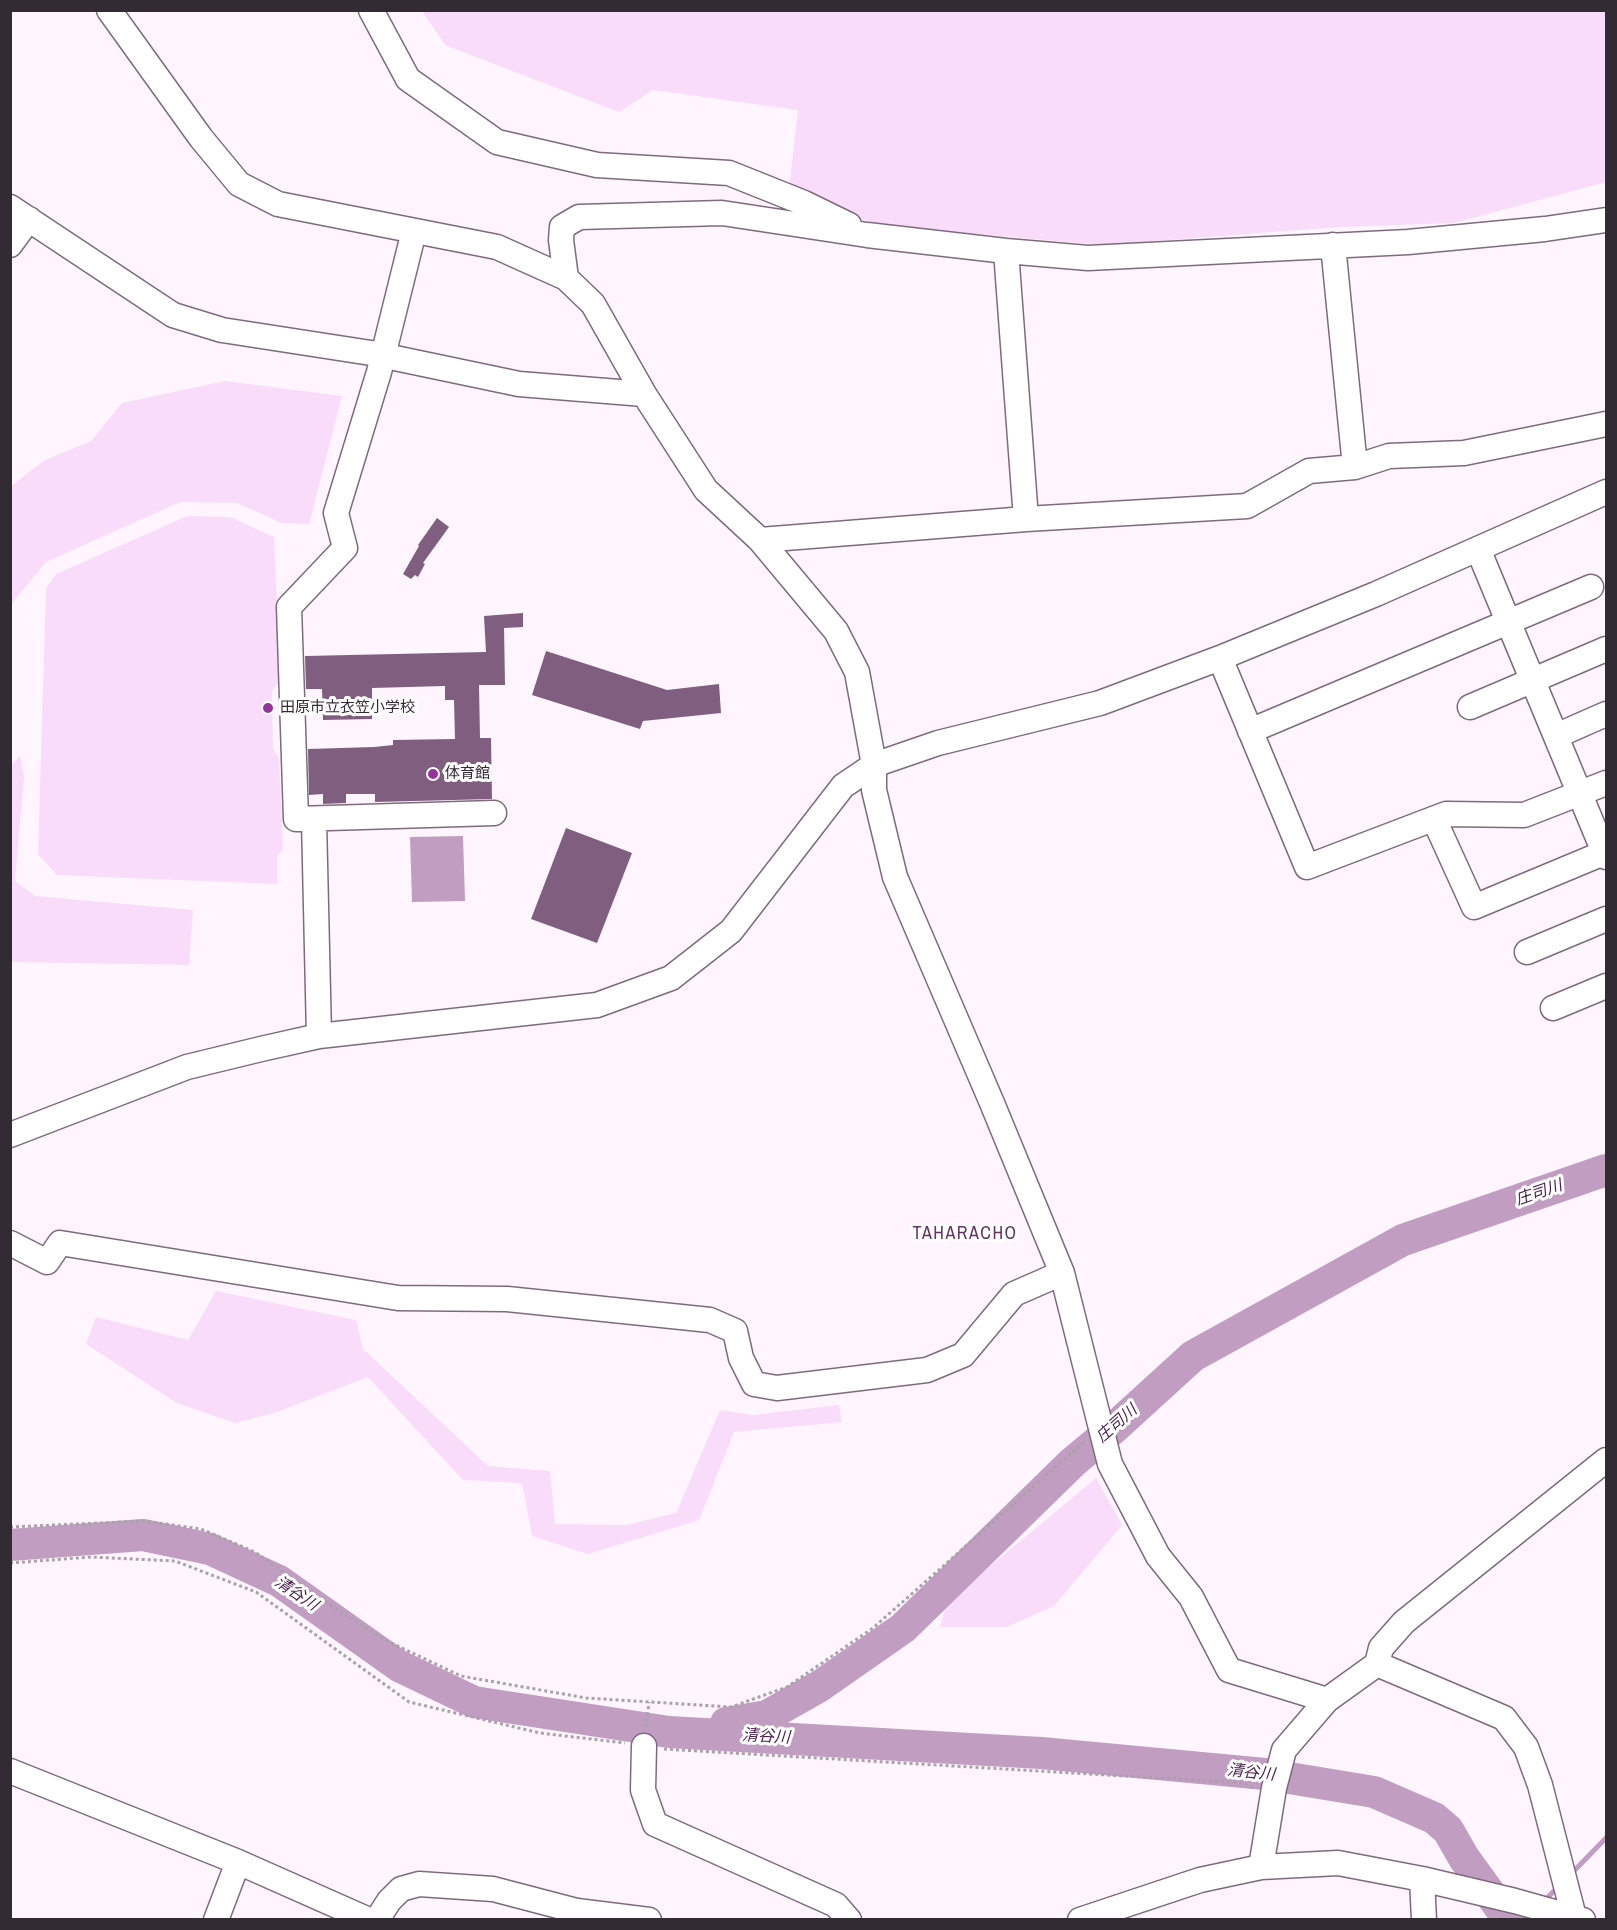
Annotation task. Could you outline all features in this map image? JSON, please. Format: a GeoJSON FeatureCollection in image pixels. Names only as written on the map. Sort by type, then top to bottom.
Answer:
{"type":"FeatureCollection","features":[{"type":"Feature","properties":{"kind":"street"},"geometry":{"type":"LineString","coordinates":[[109,10],[201,138],[239,184],[278,204],[497,247],[566,278],[593,304],[644,394],[706,490],[760,540],[836,631],[856,672],[873,765],[874,790],[895,877],[997,1113],[1062,1273],[1110,1464],[1158,1556],[1191,1597],[1229,1670],[1327,1700]]}},
{"type":"Feature","properties":{"kind":"street"},"geometry":{"type":"LineString","coordinates":[[371,10],[408,80],[498,142],[597,165],[729,172],[804,203],[867,235]]}},
{"type":"Feature","properties":{"kind":"street"},"geometry":{"type":"LineString","coordinates":[[10,245],[20,213],[173,315],[222,330],[371,352],[519,384],[644,394]]}},
{"type":"Feature","properties":{"kind":"street"},"geometry":{"type":"LineString","coordinates":[[566,278],[561,240],[562,227],[579,217],[722,213],[867,235],[1088,258],[1408,242],[1545,230],[1606,220]]}},
{"type":"Feature","properties":{"kind":"street"},"geometry":{"type":"LineString","coordinates":[[414,231],[383,356],[336,513],[345,548],[289,607],[296,819],[494,813]]}},
{"type":"Feature","properties":{"kind":"street"},"geometry":{"type":"LineString","coordinates":[[1333,245],[1355,467]]}},
{"type":"Feature","properties":{"kind":"street"},"geometry":{"type":"LineString","coordinates":[[1006,251],[1026,519]]}},
{"type":"Feature","properties":{"kind":"street"},"geometry":{"type":"LineString","coordinates":[[760,540],[1026,519],[1247,506],[1309,471],[1355,467],[1389,456],[1464,453],[1606,424]]}},
{"type":"Feature","properties":{"kind":"street"},"geometry":{"type":"LineString","coordinates":[[10,1135],[187,1067],[319,1036],[597,1005],[671,978],[731,931],[843,786],[873,765],[938,743],[1100,703],[1220,658],[1606,492]]}},
{"type":"Feature","properties":{"kind":"street"},"geometry":{"type":"LineString","coordinates":[[1434,819],[1474,907],[1606,854],[1478,549]]}},
{"type":"Feature","properties":{"kind":"street"},"geometry":{"type":"LineString","coordinates":[[1250,731],[1591,587]]}},
{"type":"Feature","properties":{"kind":"street"},"geometry":{"type":"LineString","coordinates":[[1470,707],[1606,649]]}},
{"type":"Feature","properties":{"kind":"street"},"geometry":{"type":"LineString","coordinates":[[1220,658],[1306,867],[1446,813],[1524,815],[1606,783]]}},
{"type":"Feature","properties":{"kind":"street"},"geometry":{"type":"LineString","coordinates":[[1556,736],[1606,714]]}},
{"type":"Feature","properties":{"kind":"street"},"geometry":{"type":"LineString","coordinates":[[314,820],[319,1036]]}},
{"type":"Feature","properties":{"kind":"street"},"geometry":{"type":"LineString","coordinates":[[1527,952],[1606,919]]}},
{"type":"Feature","properties":{"kind":"street"},"geometry":{"type":"LineString","coordinates":[[1553,1008],[1606,986]]}},
{"type":"Feature","properties":{"kind":"street"},"geometry":{"type":"LineString","coordinates":[[10,1243],[47,1262],[60,1244],[398,1298],[507,1299],[710,1320],[735,1331],[741,1358],[754,1384],[777,1388],[927,1370],[963,1355],[1014,1294],[1062,1273]]}},
{"type":"Feature","properties":{"kind":"street"},"geometry":{"type":"LineString","coordinates":[[1261,1867],[1284,1750],[1327,1700],[1377,1664],[1381,1648],[1404,1622],[1606,1460]]}},
{"type":"Feature","properties":{"kind":"street"},"geometry":{"type":"LineString","coordinates":[[1080,1920],[1200,1880],[1261,1867],[1338,1863],[1422,1879],[1474,1892],[1532,1911],[1579,1918],[1540,1785],[1526,1747],[1509,1725],[1503,1718],[1377,1664]]}},
{"type":"Feature","properties":{"kind":"street"},"geometry":{"type":"LineString","coordinates":[[644,1746],[643,1790],[655,1824],[836,1905],[849,1920]]}},
{"type":"Feature","properties":{"kind":"street"},"geometry":{"type":"LineString","coordinates":[[10,1771],[238,1862],[369,1920]]}},
{"type":"Feature","properties":{"kind":"street"},"geometry":{"type":"LineString","coordinates":[[216,1920],[238,1862]]}},
{"type":"Feature","properties":{"kind":"street"},"geometry":{"type":"LineString","coordinates":[[1422,1879],[1424,1920]]}},
{"type":"Feature","properties":{"kind":"street"},"geometry":{"type":"LineString","coordinates":[[377,1920],[389,1901],[401,1889],[419,1884],[493,1889],[577,1911],[649,1920]]}},
{"type":"Feature","properties":{"kind":"path"},"geometry":{"type":"LineString","coordinates":[[10,1527],[144,1521],[201,1529],[255,1552],[321,1599],[385,1640],[461,1676],[586,1698],[731,1707],[787,1687],[873,1628],[1097,1418]]}},
{"type":"Feature","properties":{"kind":"path"},"geometry":{"type":"LineString","coordinates":[[10,1563],[91,1557],[176,1561],[256,1592],[409,1702],[540,1733],[670,1749],[1243,1784],[1274,1793]]}},
{"type":"Feature","properties":{"kind":"shaded area"},"geometry":{"type":"Polygon","coordinates":[[[422,11],[1606,11],[1606,182],[1454,223],[1339,227],[1102,245],[876,225],[789,189],[798,110],[653,90],[619,112],[445,45],[422,11]]]}},
{"type":"Feature","properties":{"kind":"shaded area"},"geometry":{"type":"Polygon","coordinates":[[[225,381],[342,396],[309,524],[282,523],[237,503],[180,502],[46,562],[11,604],[11,486],[45,460],[91,441],[122,403],[225,381]]]}},
{"type":"Feature","properties":{"kind":"shaded area"},"geometry":{"type":"Polygon","coordinates":[[[187,516],[230,517],[274,537],[280,681],[272,691],[273,749],[279,759],[283,849],[277,857],[277,884],[57,875],[38,854],[46,588],[56,574],[187,516]]]}},
{"type":"Feature","properties":{"kind":"shaded area"},"geometry":{"type":"Polygon","coordinates":[[[20,756],[24,777],[15,881],[35,896],[193,910],[189,965],[11,962],[10,767],[20,756]]]}},
{"type":"Feature","properties":{"kind":"shaded area"},"geometry":{"type":"Polygon","coordinates":[[[463,836],[465,901],[412,902],[410,837],[463,836]]]}},
{"type":"Feature","properties":{"kind":"shaded area"},"geometry":{"type":"Polygon","coordinates":[[[216,1291],[356,1320],[363,1349],[488,1466],[550,1471],[555,1524],[626,1525],[676,1513],[720,1410],[753,1415],[839,1405],[842,1422],[734,1432],[699,1520],[588,1554],[532,1536],[522,1483],[463,1480],[368,1377],[277,1412],[235,1423],[177,1403],[86,1344],[96,1317],[188,1340],[216,1291]]]}},
{"type":"Feature","properties":{"kind":"shaded area"},"geometry":{"type":"Polygon","coordinates":[[[1096,1478],[1122,1525],[1054,1606],[1006,1627],[940,1627],[947,1602],[1096,1478]]]}},
{"type":"Feature","properties":{"kind":"building"},"geometry":{"type":"Polygon","coordinates":[[[437,518],[449,527],[423,563],[425,564],[418,577],[415,575],[411,579],[403,574],[418,545],[437,518]]]}},
{"type":"Feature","properties":{"kind":"building"},"geometry":{"type":"Polygon","coordinates":[[[523,613],[523,627],[504,628],[505,685],[479,685],[480,738],[491,738],[492,799],[375,802],[375,794],[346,794],[346,803],[323,804],[323,794],[309,795],[308,749],[393,745],[393,740],[455,739],[454,700],[445,700],[445,686],[372,688],[372,719],[323,720],[322,689],[306,689],[305,656],[486,652],[484,616],[523,613]]]}},
{"type":"Feature","properties":{"kind":"building"},"geometry":{"type":"Polygon","coordinates":[[[546,651],[667,690],[719,684],[721,713],[643,721],[640,729],[532,695],[546,651]]]}},
{"type":"Feature","properties":{"kind":"building"},"geometry":{"type":"Polygon","coordinates":[[[566,828],[632,853],[597,943],[531,919],[566,828]]]}},
{"type":"Feature","properties":{"kind":"waterway","name":"庄司川"},"geometry":{"type":"LineString","coordinates":[[726,1723],[767,1716],[820,1686],[903,1628],[1073,1462],[1193,1356],[1403,1240],[1606,1170]]}},
{"type":"Feature","properties":{"kind":"waterway","name":"清谷川"},"geometry":{"type":"LineString","coordinates":[[10,1545],[143,1535],[210,1549],[279,1581],[399,1666],[474,1702],[669,1732],[1041,1753],[1265,1774],[1374,1792],[1434,1818],[1448,1830],[1464,1858],[1509,1920]]}},
{"type":"Feature","properties":{"kind":"waterway"},"geometry":{"type":"LineString","coordinates":[[1571,1874],[1606,1838]]}},
{"type":"Feature","properties":{"kind":"waterway"},"geometry":{"type":"LineString","coordinates":[[1544,1901],[1558,1887]]}},
{"type":"Feature","properties":{"kind":"place","name":"田原市立衣笠小学校"},"geometry":{"type":"Point","coordinates":[268,708]}},
{"type":"Feature","properties":{"kind":"place","name":"体育館"},"geometry":{"type":"Point","coordinates":[433,774]}},
{"type":"Feature","properties":{"kind":"district","name":"TAHARACHO"},"geometry":{"type":"Point","coordinates":[965,1234]}}]}
